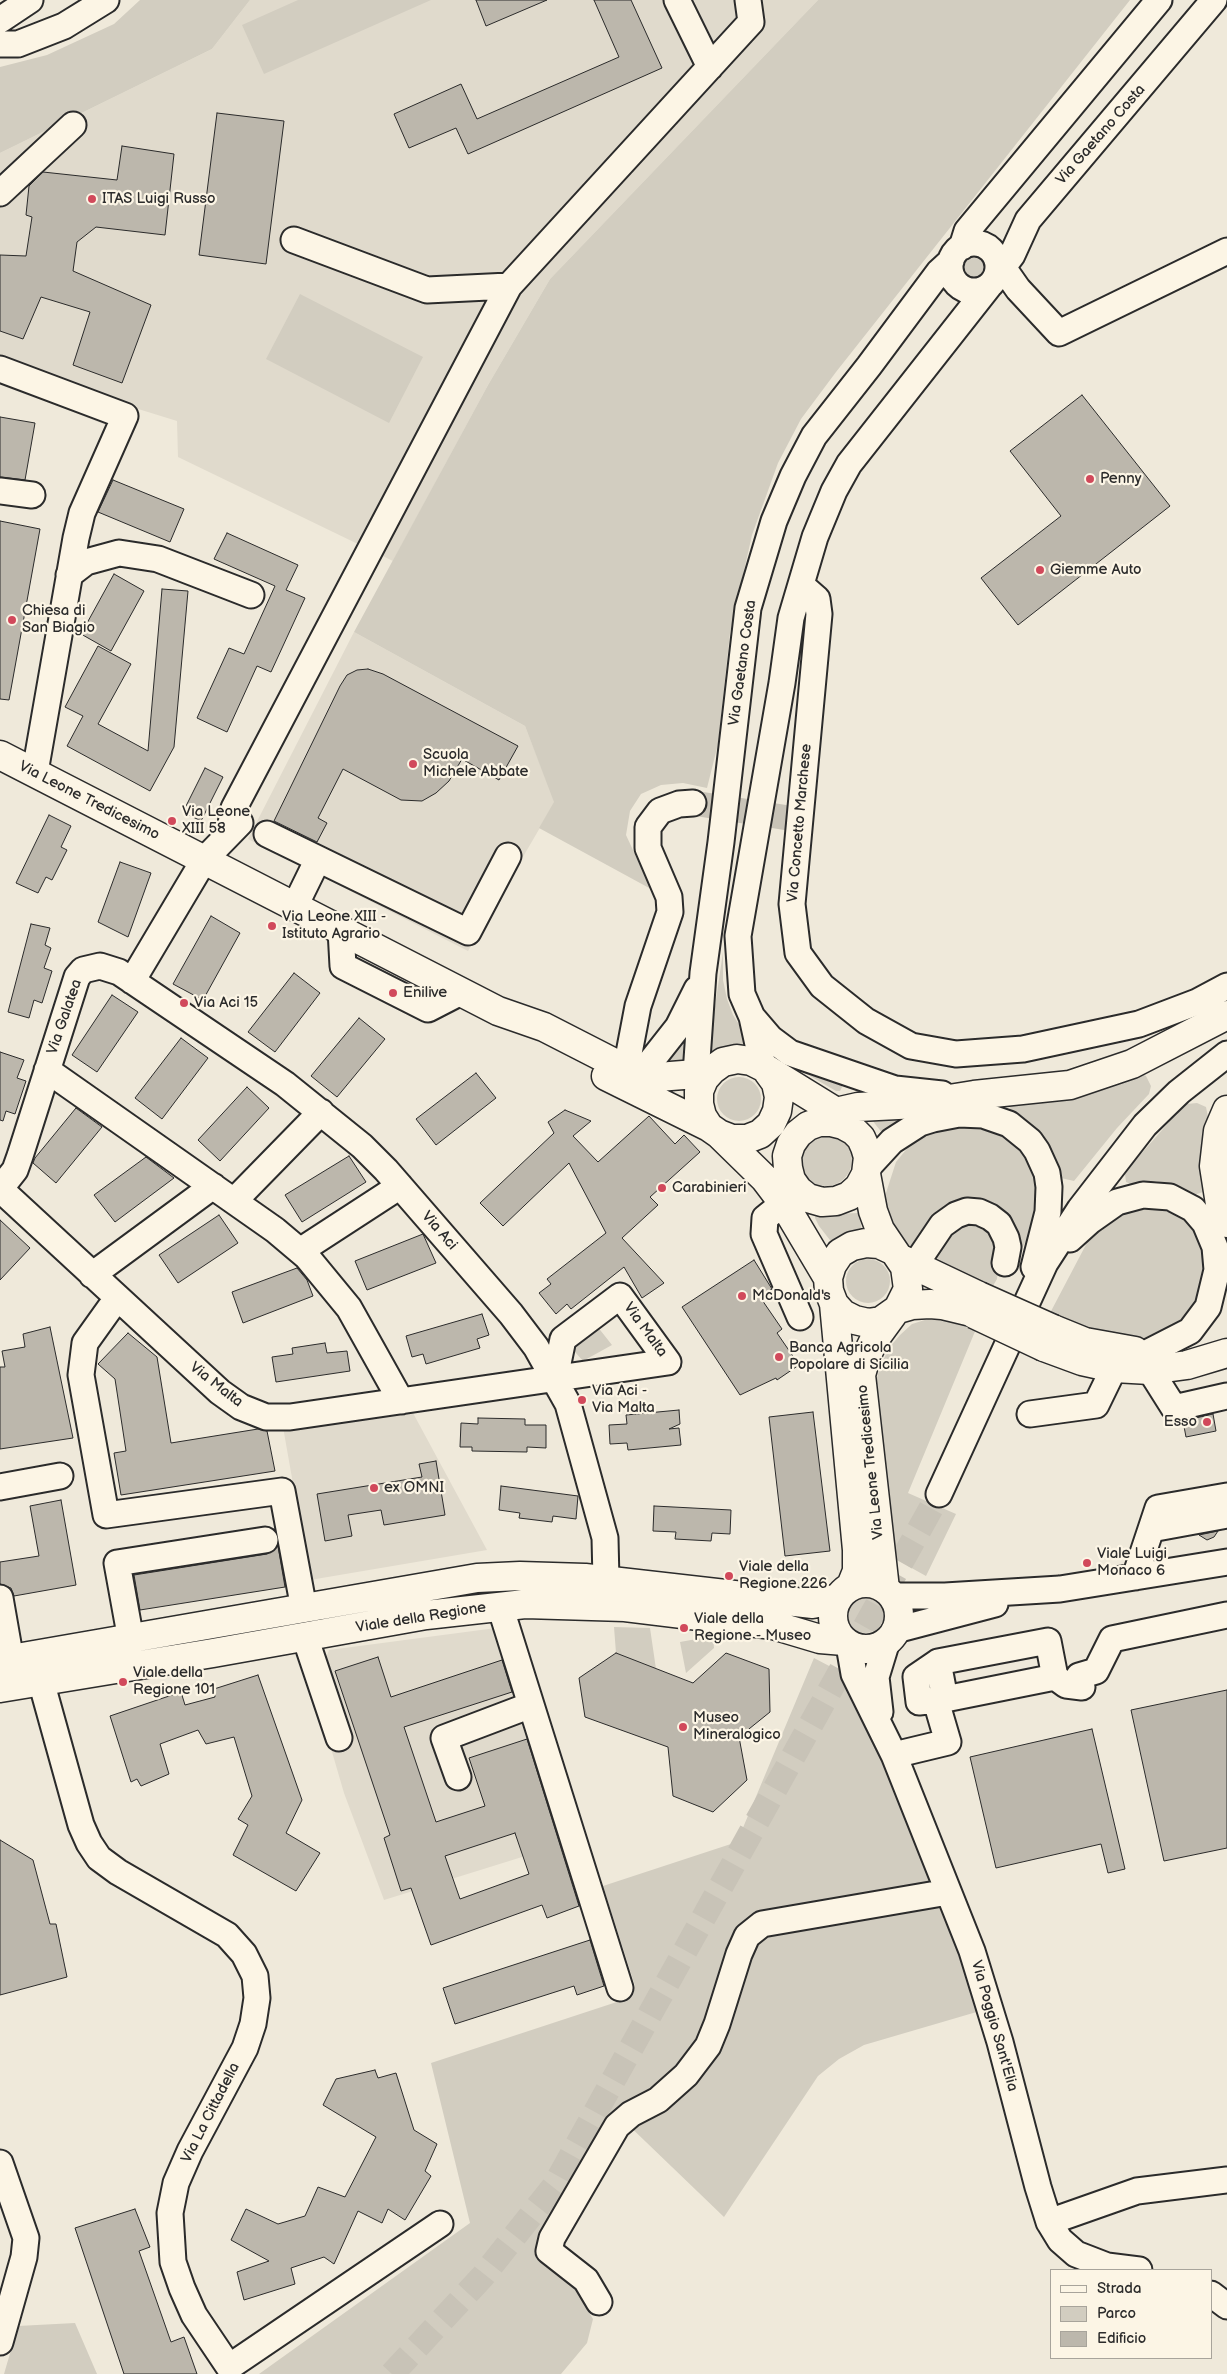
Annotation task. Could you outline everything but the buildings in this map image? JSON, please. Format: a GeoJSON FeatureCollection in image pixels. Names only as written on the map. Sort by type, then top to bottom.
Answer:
{"type":"FeatureCollection","features":[{"type":"Feature","properties":{"kind":"main road","name":"Via Leone Tredicesimo"},"geometry":{"type":"LineString","coordinates":[[0,757],[35,772],[498,1011]]}},
{"type":"Feature","properties":{"kind":"main road"},"geometry":{"type":"LineString","coordinates":[[498,1011],[544,1027],[633,1071],[658,1077],[702,1078],[723,1062],[737,1059],[751,1061],[811,1095],[865,1148],[873,1210],[880,1230],[902,1258],[908,1278],[906,1294],[896,1312]]}},
{"type":"Feature","properties":{"kind":"main road"},"geometry":{"type":"LineString","coordinates":[[498,1011],[536,1041],[732,1139],[747,1139],[760,1134],[771,1124],[777,1111],[779,1097],[776,1083],[766,1069]]}},
{"type":"Feature","properties":{"kind":"main road"},"geometry":{"type":"LineString","coordinates":[[787,1192],[798,1190],[791,1180],[788,1168],[791,1144],[798,1134],[808,1126],[837,1122],[858,1107],[918,1104],[974,1095],[1070,1084],[1132,1064],[1227,1015]]}},
{"type":"Feature","properties":{"kind":"main road"},"geometry":{"type":"LineString","coordinates":[[702,1078],[699,1104],[702,1116],[714,1131],[787,1192],[822,1202],[836,1201],[849,1196],[860,1187],[867,1171]]}},
{"type":"Feature","properties":{"kind":"main road"},"geometry":{"type":"LineString","coordinates":[[1227,1110],[1218,1131],[1214,1166],[1220,1204],[1227,1223]]}},
{"type":"Feature","properties":{"kind":"main road"},"geometry":{"type":"LineString","coordinates":[[787,1192],[828,1278],[829,1291],[834,1304],[843,1314],[854,1320],[868,1323],[881,1320],[912,1305],[974,1304]]}},
{"type":"Feature","properties":{"kind":"main road"},"geometry":{"type":"LineString","coordinates":[[828,1278],[832,1265],[840,1254],[852,1246],[866,1243],[879,1244],[974,1304],[1048,1338],[1082,1361],[1114,1368],[1148,1361],[1227,1336]]}},
{"type":"Feature","properties":{"kind":"main road","name":"Via Leone Tredicesimo"},"geometry":{"type":"LineString","coordinates":[[834,1304],[857,1550],[857,1571],[845,1592]]}},
{"type":"Feature","properties":{"kind":"main road","name":"Via Leone Tredicesimo"},"geometry":{"type":"LineString","coordinates":[[889,1592],[862,1376],[866,1356],[874,1340],[896,1312]]}},
{"type":"Feature","properties":{"kind":"main road"},"geometry":{"type":"LineString","coordinates":[[1048,1338],[1085,1342],[1120,1350],[1148,1361],[1187,1365],[1227,1352]]}},
{"type":"Feature","properties":{"kind":"main road","name":"Viale della Regione"},"geometry":{"type":"LineString","coordinates":[[14,1675],[95,1658],[131,1640],[477,1578],[520,1576],[606,1580],[813,1604],[845,1592]]}},
{"type":"Feature","properties":{"kind":"main road"},"geometry":{"type":"LineString","coordinates":[[866,1583],[877,1584],[889,1592],[898,1612],[891,1635],[872,1648],[864,1648],[846,1643],[836,1628],[833,1618],[845,1592],[866,1583]]}},
{"type":"Feature","properties":{"kind":"main road","name":"Viale della Regione"},"geometry":{"type":"LineString","coordinates":[[14,1675],[95,1658],[305,1637],[426,1615],[525,1604],[625,1607],[773,1625],[820,1639],[846,1643]]}},
{"type":"Feature","properties":{"kind":"street"},"geometry":{"type":"LineString","coordinates":[[0,20],[30,0]]}},
{"type":"Feature","properties":{"kind":"street"},"geometry":{"type":"LineString","coordinates":[[0,44],[18,44],[64,26],[106,0]]}},
{"type":"Feature","properties":{"kind":"street"},"geometry":{"type":"LineString","coordinates":[[678,0],[710,67]]}},
{"type":"Feature","properties":{"kind":"street"},"geometry":{"type":"LineString","coordinates":[[229,834],[234,808],[509,286],[539,251],[751,22],[748,0]]}},
{"type":"Feature","properties":{"kind":"street","name":"Via Gaetano Costa"},"geometry":{"type":"LineString","coordinates":[[702,1078],[703,973],[721,842],[748,608],[774,521],[793,476],[814,436],[939,272],[956,254],[967,231],[1159,0]]}},
{"type":"Feature","properties":{"kind":"street","name":"Via Gaetano Costa"},"geometry":{"type":"LineString","coordinates":[[752,1017],[742,994],[738,936],[782,683],[791,618],[815,537],[834,491],[849,464],[1012,255],[1028,220],[1214,0]]}},
{"type":"Feature","properties":{"kind":"street"},"geometry":{"type":"LineString","coordinates":[[0,193],[74,125]]}},
{"type":"Feature","properties":{"kind":"street"},"geometry":{"type":"LineString","coordinates":[[294,240],[427,290],[509,286]]}},
{"type":"Feature","properties":{"kind":"street"},"geometry":{"type":"LineString","coordinates":[[996,274],[974,291],[959,286],[951,273],[956,254],[970,244],[984,245],[991,250],[996,274],[1018,289],[1059,333],[1227,251]]}},
{"type":"Feature","properties":{"kind":"street"},"geometry":{"type":"LineString","coordinates":[[132,981],[204,860],[247,817],[523,293],[539,251]]}},
{"type":"Feature","properties":{"kind":"street"},"geometry":{"type":"LineString","coordinates":[[0,369],[125,416],[82,513],[69,575],[35,772]]}},
{"type":"Feature","properties":{"kind":"street"},"geometry":{"type":"LineString","coordinates":[[0,491],[32,494]]}},
{"type":"Feature","properties":{"kind":"street"},"geometry":{"type":"LineString","coordinates":[[69,575],[86,562],[119,553],[158,560],[251,595]]}},
{"type":"Feature","properties":{"kind":"street","name":"Via Concetto Marchese"},"geometry":{"type":"LineString","coordinates":[[801,585],[817,600],[819,614],[792,904],[798,953],[822,986],[866,1021],[911,1046],[956,1054],[1023,1049],[1139,1024],[1197,1002],[1227,986]]}},
{"type":"Feature","properties":{"kind":"street"},"geometry":{"type":"LineString","coordinates":[[633,1071],[638,1006],[670,912],[669,897],[648,848],[648,827],[660,811],[678,804],[693,803]]}},
{"type":"Feature","properties":{"kind":"street"},"geometry":{"type":"LineString","coordinates":[[267,834],[468,932],[508,856]]}},
{"type":"Feature","properties":{"kind":"street"},"geometry":{"type":"LineString","coordinates":[[295,906],[318,859]]}},
{"type":"Feature","properties":{"kind":"street","name":"Via Galatea"},"geometry":{"type":"LineString","coordinates":[[0,1189],[15,1170],[77,977],[83,970],[100,966],[109,967],[132,981]]}},
{"type":"Feature","properties":{"kind":"street"},"geometry":{"type":"LineString","coordinates":[[633,1071],[678,1027],[703,973]]}},
{"type":"Feature","properties":{"kind":"street","name":"Via Aci"},"geometry":{"type":"LineString","coordinates":[[132,981],[285,1084],[362,1146],[400,1186],[511,1314],[536,1348],[555,1378],[568,1404],[605,1538],[606,1580]]}},
{"type":"Feature","properties":{"kind":"street"},"geometry":{"type":"LineString","coordinates":[[752,1017],[766,1069]]}},
{"type":"Feature","properties":{"kind":"street"},"geometry":{"type":"LineString","coordinates":[[752,1017],[770,1038],[790,1053],[894,1089],[920,1093],[974,1095]]}},
{"type":"Feature","properties":{"kind":"street"},"geometry":{"type":"LineString","coordinates":[[939,1494],[1044,1263],[1080,1209],[1145,1125],[1179,1092],[1227,1054]]}},
{"type":"Feature","properties":{"kind":"street"},"geometry":{"type":"LineString","coordinates":[[47,1070],[234,1200],[300,1251],[349,1308],[401,1401]]}},
{"type":"Feature","properties":{"kind":"street"},"geometry":{"type":"LineString","coordinates":[[234,1200],[321,1112]]}},
{"type":"Feature","properties":{"kind":"street"},"geometry":{"type":"LineString","coordinates":[[867,1171],[892,1142],[907,1131],[920,1123],[945,1116],[983,1115],[997,1118],[1019,1131],[1037,1151],[1047,1173],[1049,1187],[1048,1212],[1027,1300]]}},
{"type":"Feature","properties":{"kind":"street"},"geometry":{"type":"LineString","coordinates":[[92,1275],[213,1186]]}},
{"type":"Feature","properties":{"kind":"street"},"geometry":{"type":"LineString","coordinates":[[300,1251],[400,1186]]}},
{"type":"Feature","properties":{"kind":"street","name":"Via Malta"},"geometry":{"type":"LineString","coordinates":[[0,1189],[220,1392],[241,1407],[266,1417],[290,1417],[668,1362],[620,1296],[563,1339],[555,1378]]}},
{"type":"Feature","properties":{"kind":"street"},"geometry":{"type":"LineString","coordinates":[[787,1192],[765,1218],[764,1234],[800,1316]]}},
{"type":"Feature","properties":{"kind":"street"},"geometry":{"type":"LineString","coordinates":[[1044,1263],[1090,1221],[1117,1202],[1143,1194],[1170,1197],[1193,1208],[1205,1223],[1215,1246],[1227,1311]]}},
{"type":"Feature","properties":{"kind":"street"},"geometry":{"type":"LineString","coordinates":[[902,1258],[942,1225],[956,1215],[967,1211],[979,1212],[999,1224],[1008,1247],[1005,1263]]}},
{"type":"Feature","properties":{"kind":"street"},"geometry":{"type":"LineString","coordinates":[[1218,1270],[1208,1307],[1190,1331],[1148,1361],[1174,1408],[1227,1396]]}},
{"type":"Feature","properties":{"kind":"street"},"geometry":{"type":"LineString","coordinates":[[119,1300],[110,1308],[85,1343],[81,1375],[106,1516],[282,1491],[304,1609]]}},
{"type":"Feature","properties":{"kind":"street"},"geometry":{"type":"LineString","coordinates":[[1030,1414],[1096,1405],[1114,1368]]}},
{"type":"Feature","properties":{"kind":"street"},"geometry":{"type":"LineString","coordinates":[[0,1487],[60,1476]]}},
{"type":"Feature","properties":{"kind":"street"},"geometry":{"type":"LineString","coordinates":[[1135,1577],[1158,1508],[1227,1496]]}},
{"type":"Feature","properties":{"kind":"street"},"geometry":{"type":"LineString","coordinates":[[1151,1529],[1227,1515]]}},
{"type":"Feature","properties":{"kind":"street"},"geometry":{"type":"LineString","coordinates":[[131,1640],[117,1564],[265,1540]]}},
{"type":"Feature","properties":{"kind":"street"},"geometry":{"type":"LineString","coordinates":[[889,1592],[945,1596],[1046,1590],[1227,1562]]}},
{"type":"Feature","properties":{"kind":"street"},"geometry":{"type":"LineString","coordinates":[[889,1745],[877,1700],[876,1677],[891,1635],[1046,1590]]}},
{"type":"Feature","properties":{"kind":"street"},"geometry":{"type":"LineString","coordinates":[[0,1598],[14,1675]]}},
{"type":"Feature","properties":{"kind":"street"},"geometry":{"type":"LineString","coordinates":[[500,1606],[620,1988]]}},
{"type":"Feature","properties":{"kind":"street"},"geometry":{"type":"LineString","coordinates":[[1072,1680],[1048,1641],[938,1662],[916,1677],[919,1702],[1072,1680],[1096,1671],[1112,1639],[1227,1616]]}},
{"type":"Feature","properties":{"kind":"street"},"geometry":{"type":"LineString","coordinates":[[305,1637],[339,1738]]}},
{"type":"Feature","properties":{"kind":"street"},"geometry":{"type":"LineString","coordinates":[[846,1643],[854,1674],[889,1745]]}},
{"type":"Feature","properties":{"kind":"street","name":"Via La Cittadella"},"geometry":{"type":"LineString","coordinates":[[14,1675],[81,1825],[99,1858],[118,1872],[227,1935],[244,1954],[255,1976],[258,1998],[253,2024],[245,2048],[190,2151],[176,2183],[170,2213],[173,2262],[182,2288],[194,2315],[229,2367],[440,2224]]}},
{"type":"Feature","properties":{"kind":"street"},"geometry":{"type":"LineString","coordinates":[[889,1745],[948,1742],[940,1700]]}},
{"type":"Feature","properties":{"kind":"street"},"geometry":{"type":"LineString","coordinates":[[458,1777],[444,1738],[531,1705]]}},
{"type":"Feature","properties":{"kind":"street","name":"Via Poggio Sant'Elia"},"geometry":{"type":"LineString","coordinates":[[889,1745],[972,1951],[1000,2042],[1049,2222],[1060,2240],[1076,2254],[1106,2266],[1132,2269]]}},
{"type":"Feature","properties":{"kind":"street"},"geometry":{"type":"LineString","coordinates":[[599,2302],[586,2280],[549,2251],[552,2238],[617,2126],[631,2114],[658,2100],[686,2075],[708,2046],[717,2024],[739,1954],[747,1936],[762,1924],[948,1892]]}},
{"type":"Feature","properties":{"kind":"street"},"geometry":{"type":"LineString","coordinates":[[0,2163],[24,2231],[26,2246],[0,2342]]}},
{"type":"Feature","properties":{"kind":"street"},"geometry":{"type":"LineString","coordinates":[[1049,2222],[1137,2191],[1227,2180]]}},
{"type":"Feature","properties":{"kind":"street"},"geometry":{"type":"LineString","coordinates":[[1212,2295],[1227,2306]]}},
{"type":"Feature","properties":{"kind":"shaded area"},"geometry":{"type":"Polygon","coordinates":[[[250,0],[818,0],[550,279],[488,385],[393,561],[178,457],[177,421],[135,408],[126,433],[0,383],[0,153],[212,49],[250,0]]]}},
{"type":"Feature","properties":{"kind":"shaded area","name":"Scuola Michele Abbate"},"geometry":{"type":"Polygon","coordinates":[[[354,632],[525,726],[555,802],[468,951],[248,839],[354,632]]]}},
{"type":"Feature","properties":{"kind":"shaded area","name":"ex OMNI"},"geometry":{"type":"Polygon","coordinates":[[[413,1413],[487,1550],[310,1580],[283,1427],[413,1413]]]}},
{"type":"Feature","properties":{"kind":"shaded area"},"geometry":{"type":"Polygon","coordinates":[[[496,1628],[567,1843],[384,1900],[344,1793],[311,1680],[320,1675],[329,1650],[496,1628]]]}},
{"type":"Feature","properties":{"kind":"green space"},"geometry":{"type":"Polygon","coordinates":[[[140,0],[250,0],[212,49],[0,153],[0,67],[47,55],[114,24],[140,0]]]}},
{"type":"Feature","properties":{"kind":"green space"},"geometry":{"type":"Polygon","coordinates":[[[298,0],[431,0],[264,74],[242,25],[298,0]]]}},
{"type":"Feature","properties":{"kind":"green space"},"geometry":{"type":"Polygon","coordinates":[[[818,0],[1130,0],[801,419],[778,463],[752,535],[730,633],[718,744],[707,788],[683,783],[661,785],[641,794],[630,811],[626,835],[651,889],[539,828],[554,802],[525,726],[354,632],[488,385],[550,279],[818,0]]]}},
{"type":"Feature","properties":{"kind":"green space"},"geometry":{"type":"Polygon","coordinates":[[[973,250],[985,255],[990,267],[985,279],[973,284],[961,279],[956,267],[961,255],[973,250]]]}},
{"type":"Feature","properties":{"kind":"green space"},"geometry":{"type":"Polygon","coordinates":[[[300,294],[423,357],[389,423],[266,359],[300,294]]]}},
{"type":"Feature","properties":{"kind":"green space"},"geometry":{"type":"Polygon","coordinates":[[[723,952],[723,980],[727,999],[733,1015],[747,1037],[747,1042],[741,1045],[728,1046],[708,1054],[723,952]]]}},
{"type":"Feature","properties":{"kind":"green space"},"geometry":{"type":"Polygon","coordinates":[[[693,1024],[688,1059],[664,1063],[693,1024]]]}},
{"type":"Feature","properties":{"kind":"green space"},"geometry":{"type":"Polygon","coordinates":[[[793,1066],[843,1085],[840,1091],[836,1091],[793,1066]]]}},
{"type":"Feature","properties":{"kind":"green space"},"geometry":{"type":"Polygon","coordinates":[[[1138,1072],[1146,1076],[1151,1086],[1149,1094],[1117,1128],[1074,1181],[1061,1178],[1008,1113],[1011,1105],[1021,1101],[1138,1072]]]}},
{"type":"Feature","properties":{"kind":"green space"},"geometry":{"type":"Polygon","coordinates":[[[735,1077],[743,1077],[755,1083],[761,1099],[755,1115],[743,1121],[735,1121],[723,1115],[717,1103],[717,1095],[723,1083],[735,1077]]]}},
{"type":"Feature","properties":{"kind":"green space"},"geometry":{"type":"Polygon","coordinates":[[[1197,1103],[1206,1107],[1208,1117],[1203,1130],[1201,1148],[1202,1173],[1205,1186],[1203,1192],[1194,1195],[1175,1186],[1156,1181],[1133,1185],[1126,1182],[1125,1174],[1170,1121],[1187,1104],[1197,1103]]]}},
{"type":"Feature","properties":{"kind":"green space"},"geometry":{"type":"Polygon","coordinates":[[[914,1111],[883,1134],[872,1120],[914,1111]]]}},
{"type":"Feature","properties":{"kind":"green space"},"geometry":{"type":"Polygon","coordinates":[[[977,1125],[1003,1133],[1025,1150],[1039,1186],[1036,1214],[1028,1238],[1016,1258],[991,1209],[911,1249],[898,1237],[884,1199],[896,1162],[910,1145],[928,1131],[949,1126],[977,1125]]]}},
{"type":"Feature","properties":{"kind":"green space"},"geometry":{"type":"Polygon","coordinates":[[[826,1134],[840,1138],[848,1146],[852,1160],[848,1174],[840,1182],[826,1186],[812,1182],[804,1174],[800,1160],[804,1146],[812,1138],[826,1134]]]}},
{"type":"Feature","properties":{"kind":"green space"},"geometry":{"type":"Polygon","coordinates":[[[1146,1209],[1171,1211],[1190,1224],[1204,1245],[1208,1262],[1197,1307],[1165,1339],[1124,1341],[1077,1328],[1049,1315],[1090,1237],[1107,1222],[1127,1213],[1146,1209]]]}},
{"type":"Feature","properties":{"kind":"green space"},"geometry":{"type":"Polygon","coordinates":[[[816,1212],[829,1214],[859,1213],[862,1231],[833,1244],[819,1226],[815,1218],[816,1212]]]}},
{"type":"Feature","properties":{"kind":"green space"},"geometry":{"type":"Polygon","coordinates":[[[982,1218],[999,1250],[997,1279],[990,1291],[929,1263],[951,1225],[982,1218]]]}},
{"type":"Feature","properties":{"kind":"green space"},"geometry":{"type":"Polygon","coordinates":[[[872,1259],[884,1265],[889,1272],[889,1290],[884,1297],[877,1302],[864,1303],[856,1300],[849,1293],[846,1277],[849,1269],[856,1262],[872,1259]]]}},
{"type":"Feature","properties":{"kind":"green space"},"geometry":{"type":"Polygon","coordinates":[[[928,1319],[960,1322],[976,1329],[908,1493],[956,1514],[926,1576],[908,1566],[897,1552],[890,1536],[875,1385],[880,1367],[889,1348],[912,1324],[928,1319]]]}},
{"type":"Feature","properties":{"kind":"green space"},"geometry":{"type":"Polygon","coordinates":[[[597,1326],[612,1345],[583,1361],[568,1344],[597,1326]]]}},
{"type":"Feature","properties":{"kind":"green space"},"geometry":{"type":"Polygon","coordinates":[[[865,1597],[872,1598],[878,1602],[882,1608],[882,1622],[878,1628],[872,1632],[865,1633],[858,1632],[852,1628],[848,1622],[847,1615],[848,1608],[852,1602],[858,1598],[865,1597]]]}},
{"type":"Feature","properties":{"kind":"green space"},"geometry":{"type":"Polygon","coordinates":[[[614,1627],[650,1628],[656,1669],[616,1653],[614,1627]]]}},
{"type":"Feature","properties":{"kind":"green space"},"geometry":{"type":"Polygon","coordinates":[[[713,1636],[714,1648],[686,1673],[680,1642],[713,1636]]]}},
{"type":"Feature","properties":{"kind":"green space"},"geometry":{"type":"Polygon","coordinates":[[[814,1658],[833,1668],[858,1700],[939,1884],[980,2011],[864,2045],[839,2059],[818,2076],[724,2217],[620,2117],[538,2257],[568,2277],[593,2319],[587,2343],[561,2374],[259,2374],[470,2223],[431,2063],[632,1997],[635,1986],[603,1886],[737,1842],[814,1658]]]}},
{"type":"Feature","properties":{"kind":"green space"},"geometry":{"type":"Polygon","coordinates":[[[75,2323],[97,2374],[4,2374],[18,2326],[75,2323]]]}},
{"type":"Feature","properties":{"kind":"tunnel"},"geometry":{"type":"LineString","coordinates":[[693,803],[801,820]]}},
{"type":"Feature","properties":{"kind":"tunnel"},"geometry":{"type":"LineString","coordinates":[[392,2374],[483,2276],[555,2185],[939,1494]]}},
{"type":"Feature","properties":{"kind":"place","name":"ITAS Luigi Russo"},"geometry":{"type":"Point","coordinates":[92,199]}},
{"type":"Feature","properties":{"kind":"place","name":"Penny"},"geometry":{"type":"Point","coordinates":[1090,479]}},
{"type":"Feature","properties":{"kind":"place","name":"Giemme Auto"},"geometry":{"type":"Point","coordinates":[1040,570]}},
{"type":"Feature","properties":{"kind":"place","name":"Chiesa di San Biagio"},"geometry":{"type":"Point","coordinates":[12,620]}},
{"type":"Feature","properties":{"kind":"place","name":"Scuola Michele Abbate"},"geometry":{"type":"Point","coordinates":[413,764]}},
{"type":"Feature","properties":{"kind":"place","name":"Via Leone XIII 58"},"geometry":{"type":"Point","coordinates":[172,821]}},
{"type":"Feature","properties":{"kind":"place","name":"Via Leone XIII - Istituto Agrario"},"geometry":{"type":"Point","coordinates":[272,926]}},
{"type":"Feature","properties":{"kind":"place","name":"Enilive"},"geometry":{"type":"Point","coordinates":[393,993]}},
{"type":"Feature","properties":{"kind":"place","name":"Via Aci 15"},"geometry":{"type":"Point","coordinates":[184,1003]}},
{"type":"Feature","properties":{"kind":"place","name":"Carabinieri"},"geometry":{"type":"Point","coordinates":[662,1188]}},
{"type":"Feature","properties":{"kind":"place","name":"McDonald's"},"geometry":{"type":"Point","coordinates":[742,1296]}},
{"type":"Feature","properties":{"kind":"place","name":"Banca Agricola Popolare di Sicilia"},"geometry":{"type":"Point","coordinates":[779,1357]}},
{"type":"Feature","properties":{"kind":"place","name":"Via Aci - Via Malta"},"geometry":{"type":"Point","coordinates":[582,1400]}},
{"type":"Feature","properties":{"kind":"place","name":"Esso"},"geometry":{"type":"Point","coordinates":[1207,1422]}},
{"type":"Feature","properties":{"kind":"place","name":"ex OMNI"},"geometry":{"type":"Point","coordinates":[374,1488]}},
{"type":"Feature","properties":{"kind":"place","name":"Viale Luigi Monaco 6"},"geometry":{"type":"Point","coordinates":[1087,1563]}},
{"type":"Feature","properties":{"kind":"place","name":"Viale della Regione 226"},"geometry":{"type":"Point","coordinates":[729,1576]}},
{"type":"Feature","properties":{"kind":"place","name":"Viale della Regione - Museo"},"geometry":{"type":"Point","coordinates":[684,1628]}},
{"type":"Feature","properties":{"kind":"place","name":"Viale della Regione 101"},"geometry":{"type":"Point","coordinates":[123,1682]}},
{"type":"Feature","properties":{"kind":"place","name":"Museo Mineralogico"},"geometry":{"type":"Point","coordinates":[683,1727]}}]}
